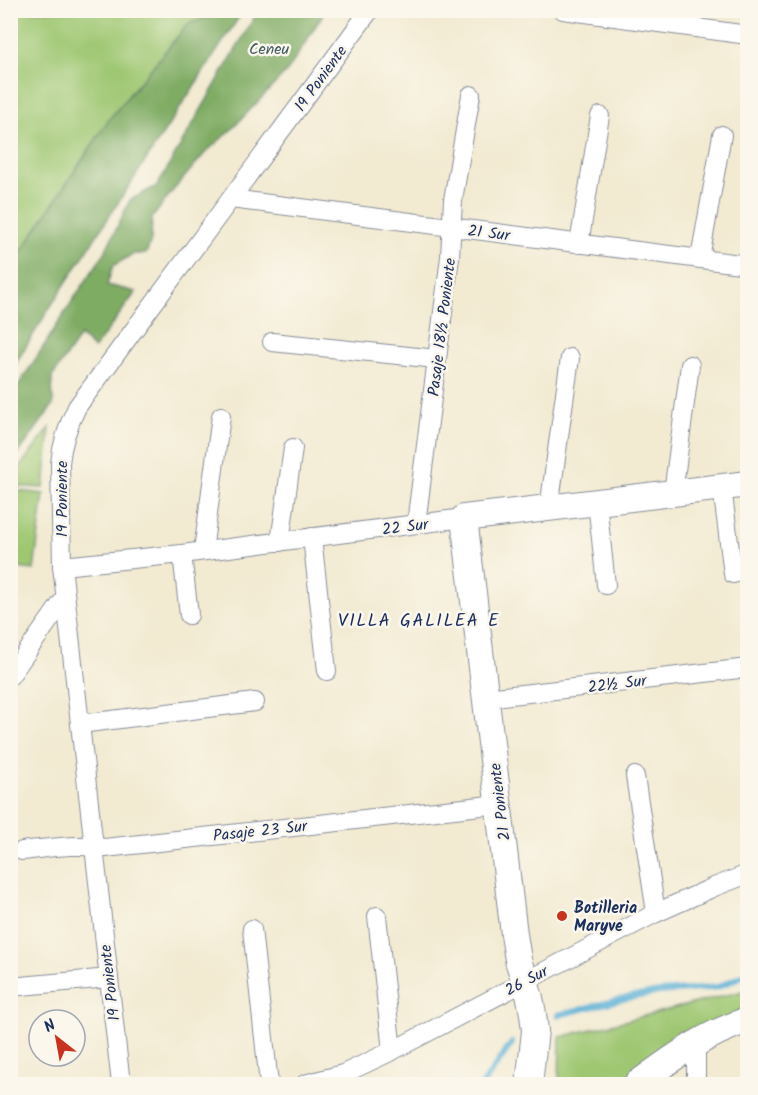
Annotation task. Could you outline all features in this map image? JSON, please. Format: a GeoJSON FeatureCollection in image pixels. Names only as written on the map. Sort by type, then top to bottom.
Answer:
{"type":"FeatureCollection","features":[{"type":"Feature","properties":{"kind":"street","name":"19 Poniente"},"geometry":{"type":"LineString","coordinates":[[121,1084],[62,566],[60,463],[62,447],[71,419],[81,402],[370,10]]}},
{"type":"Feature","properties":{"kind":"street"},"geometry":{"type":"LineString","coordinates":[[563,10],[635,15],[747,36]]}},
{"type":"Feature","properties":{"kind":"street","name":"Pasaje 18½ Poniente"},"geometry":{"type":"LineString","coordinates":[[416,524],[450,257],[453,200],[471,95]]}},
{"type":"Feature","properties":{"kind":"street"},"geometry":{"type":"LineString","coordinates":[[579,244],[600,116]]}},
{"type":"Feature","properties":{"kind":"street"},"geometry":{"type":"LineString","coordinates":[[700,258],[722,135]]}},
{"type":"Feature","properties":{"kind":"street","name":"21 Sur"},"geometry":{"type":"LineString","coordinates":[[231,199],[747,265]]}},
{"type":"Feature","properties":{"kind":"street"},"geometry":{"type":"LineString","coordinates":[[272,342],[437,359]]}},
{"type":"Feature","properties":{"kind":"street"},"geometry":{"type":"LineString","coordinates":[[549,508],[570,358]]}},
{"type":"Feature","properties":{"kind":"street"},"geometry":{"type":"LineString","coordinates":[[673,493],[690,365]]}},
{"type":"Feature","properties":{"kind":"street"},"geometry":{"type":"LineString","coordinates":[[204,551],[221,416]]}},
{"type":"Feature","properties":{"kind":"street"},"geometry":{"type":"LineString","coordinates":[[280,542],[293,448]]}},
{"type":"Feature","properties":{"kind":"street","name":"22 Sur"},"geometry":{"type":"LineString","coordinates":[[62,566],[182,554],[747,484]]}},
{"type":"Feature","properties":{"kind":"street"},"geometry":{"type":"LineString","coordinates":[[722,487],[733,574]]}},
{"type":"Feature","properties":{"kind":"street"},"geometry":{"type":"LineString","coordinates":[[597,502],[606,585]]}},
{"type":"Feature","properties":{"kind":"street","name":"21 Poniente"},"geometry":{"type":"LineString","coordinates":[[464,518],[514,934],[518,960],[530,998],[535,1031],[529,1084]]}},
{"type":"Feature","properties":{"kind":"street"},"geometry":{"type":"LineString","coordinates":[[312,537],[327,671]]}},
{"type":"Feature","properties":{"kind":"street"},"geometry":{"type":"LineString","coordinates":[[182,554],[189,615]]}},
{"type":"Feature","properties":{"kind":"street"},"geometry":{"type":"LineString","coordinates":[[10,676],[65,598]]}},
{"type":"Feature","properties":{"kind":"street","name":"22½ Sur"},"geometry":{"type":"LineString","coordinates":[[486,698],[747,668]]}},
{"type":"Feature","properties":{"kind":"street"},"geometry":{"type":"LineString","coordinates":[[80,724],[255,702]]}},
{"type":"Feature","properties":{"kind":"street"},"geometry":{"type":"LineString","coordinates":[[635,776],[656,913]]}},
{"type":"Feature","properties":{"kind":"street","name":"Pasaje 23 Sur"},"geometry":{"type":"LineString","coordinates":[[22,852],[60,847],[105,848],[499,804]]}},
{"type":"Feature","properties":{"kind":"street","name":"26 Sur"},"geometry":{"type":"LineString","coordinates":[[305,1084],[343,1074],[392,1051],[656,913],[714,886],[747,874]]}},
{"type":"Feature","properties":{"kind":"street"},"geometry":{"type":"LineString","coordinates":[[377,916],[392,1051]]}},
{"type":"Feature","properties":{"kind":"street"},"geometry":{"type":"LineString","coordinates":[[252,929],[269,1084]]}},
{"type":"Feature","properties":{"kind":"street"},"geometry":{"type":"LineString","coordinates":[[10,987],[109,978]]}},
{"type":"Feature","properties":{"kind":"street"},"geometry":{"type":"LineString","coordinates":[[637,1084],[696,1042],[747,1020]]}},
{"type":"Feature","properties":{"kind":"street"},"geometry":{"type":"LineString","coordinates":[[696,1042],[696,1084]]}},
{"type":"Feature","properties":{"kind":"green space"},"geometry":{"type":"Polygon","coordinates":[[[11,11],[241,11],[11,325],[11,11]]]}},
{"type":"Feature","properties":{"kind":"green space"},"geometry":{"type":"Polygon","coordinates":[[[226,11],[243,11],[11,371],[11,267],[110,118],[188,24],[226,11]]]}},
{"type":"Feature","properties":{"kind":"green space","name":"Ceneu"},"geometry":{"type":"Polygon","coordinates":[[[258,11],[325,11],[288,70],[232,129],[206,152],[152,218],[151,240],[146,254],[133,254],[113,266],[107,285],[136,292],[94,349],[80,336],[52,377],[53,405],[11,464],[11,399],[16,389],[104,254],[130,200],[157,186],[258,11]]]}},
{"type":"Feature","properties":{"kind":"green space"},"geometry":{"type":"Polygon","coordinates":[[[50,428],[44,488],[11,486],[11,478],[50,428]]]}},
{"type":"Feature","properties":{"kind":"green space"},"geometry":{"type":"Polygon","coordinates":[[[11,490],[44,494],[34,570],[11,567],[11,490]]]}},
{"type":"Feature","properties":{"kind":"green space"},"geometry":{"type":"Polygon","coordinates":[[[747,990],[747,1011],[625,1084],[559,1084],[560,1037],[747,990]]]}},
{"type":"Feature","properties":{"kind":"building"},"geometry":{"type":"Polygon","coordinates":[[[10,576],[12,576],[16,603],[10,604],[10,576]]]}},
{"type":"Feature","properties":{"kind":"waterway"},"geometry":{"type":"LineString","coordinates":[[558,1015],[659,992],[718,987],[748,973]]}},
{"type":"Feature","properties":{"kind":"waterway"},"geometry":{"type":"LineString","coordinates":[[483,1084],[512,1043]]}},
{"type":"Feature","properties":{"kind":"place","name":"Botilleria Maryve"},"geometry":{"type":"Point","coordinates":[562,916]}},
{"type":"Feature","properties":{"kind":"district","name":"VILLA GALILEA E"},"geometry":{"type":"Point","coordinates":[419,620]}}]}
